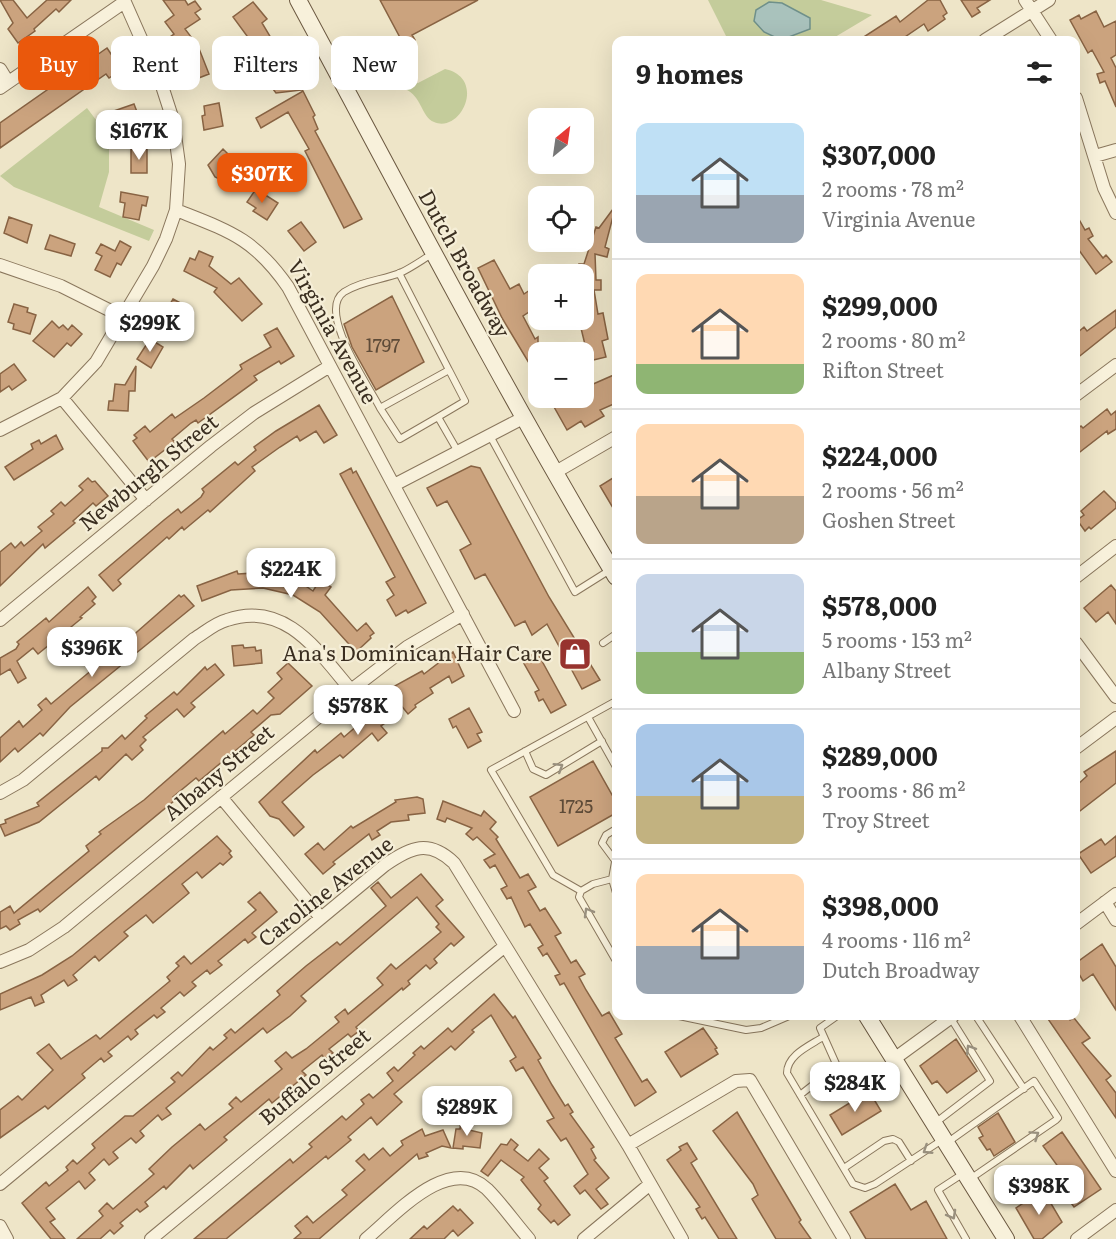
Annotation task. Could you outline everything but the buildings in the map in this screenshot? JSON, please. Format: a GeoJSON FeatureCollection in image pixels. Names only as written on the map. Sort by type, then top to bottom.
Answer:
{"type":"FeatureCollection","features":[{"type":"Feature","properties":{"kind":"main road","name":"Dutch Broadway"},"geometry":{"type":"LineString","coordinates":[[298,0],[432,254],[554,473],[612,570]]}},
{"type":"Feature","properties":{"kind":"main road"},"geometry":{"type":"LineString","coordinates":[[870,1020],[1006,1239]]}},
{"type":"Feature","properties":{"kind":"street"},"geometry":{"type":"LineString","coordinates":[[990,36],[1029,5],[1049,0]]}},
{"type":"Feature","properties":{"kind":"street"},"geometry":{"type":"LineString","coordinates":[[0,69],[4,85],[123,1],[162,86],[173,120],[179,164],[176,210],[166,239],[96,362],[62,398],[0,430]]}},
{"type":"Feature","properties":{"kind":"street"},"geometry":{"type":"LineString","coordinates":[[1029,5],[1048,36]]}},
{"type":"Feature","properties":{"kind":"street"},"geometry":{"type":"LineString","coordinates":[[1080,110],[1104,188],[1116,213]]}},
{"type":"Feature","properties":{"kind":"street"},"geometry":{"type":"LineString","coordinates":[[1095,156],[1116,150]]}},
{"type":"Feature","properties":{"kind":"street","name":"Virginia Avenue"},"geometry":{"type":"LineString","coordinates":[[176,210],[232,232],[254,247],[269,261],[288,287],[514,711]]}},
{"type":"Feature","properties":{"kind":"street"},"geometry":{"type":"LineString","coordinates":[[0,265],[61,286],[123,317]]}},
{"type":"Feature","properties":{"kind":"street"},"geometry":{"type":"LineString","coordinates":[[1080,392],[1116,365]]}},
{"type":"Feature","properties":{"kind":"street","name":"Newburgh Street"},"geometry":{"type":"LineString","coordinates":[[0,620],[254,413],[330,366]]}},
{"type":"Feature","properties":{"kind":"street"},"geometry":{"type":"LineString","coordinates":[[62,398],[146,500]]}},
{"type":"Feature","properties":{"kind":"street"},"geometry":{"type":"LineString","coordinates":[[394,484],[523,418]]}},
{"type":"Feature","properties":{"kind":"street"},"geometry":{"type":"LineString","coordinates":[[554,473],[612,439]]}},
{"type":"Feature","properties":{"kind":"street"},"geometry":{"type":"LineString","coordinates":[[1080,574],[1116,546]]}},
{"type":"Feature","properties":{"kind":"street","name":"Albany Street"},"geometry":{"type":"LineString","coordinates":[[0,962],[29,950],[64,927],[407,646],[463,614]]}},
{"type":"Feature","properties":{"kind":"street"},"geometry":{"type":"LineString","coordinates":[[0,793],[23,780],[194,639],[225,620],[256,615],[297,629],[351,690]]}},
{"type":"Feature","properties":{"kind":"street"},"geometry":{"type":"LineString","coordinates":[[1080,648],[1116,697]]}},
{"type":"Feature","properties":{"kind":"street"},"geometry":{"type":"LineString","coordinates":[[1080,745],[1116,718]]}},
{"type":"Feature","properties":{"kind":"street"},"geometry":{"type":"LineString","coordinates":[[221,797],[321,918]]}},
{"type":"Feature","properties":{"kind":"street","name":"Caroline Avenue"},"geometry":{"type":"LineString","coordinates":[[0,1184],[399,855],[417,848],[432,848],[444,854],[454,863],[628,1145],[681,1239]]}},
{"type":"Feature","properties":{"kind":"street"},"geometry":{"type":"LineString","coordinates":[[1080,921],[1116,894]]}},
{"type":"Feature","properties":{"kind":"street"},"geometry":{"type":"LineString","coordinates":[[1105,902],[1116,920]]}},
{"type":"Feature","properties":{"kind":"street","name":"Buffalo Street"},"geometry":{"type":"LineString","coordinates":[[151,1239],[505,946]]}},
{"type":"Feature","properties":{"kind":"street"},"geometry":{"type":"LineString","coordinates":[[894,1059],[946,1020]]}},
{"type":"Feature","properties":{"kind":"street"},"geometry":{"type":"LineString","coordinates":[[1022,1020],[1116,1171]]}},
{"type":"Feature","properties":{"kind":"street"},"geometry":{"type":"LineString","coordinates":[[628,1145],[736,1081],[750,1080],[844,1239]]}},
{"type":"Feature","properties":{"kind":"street"},"geometry":{"type":"LineString","coordinates":[[366,1239],[423,1192],[452,1178],[469,1178],[486,1188],[529,1239]]}},
{"type":"Feature","properties":{"kind":"street"},"geometry":{"type":"LineString","coordinates":[[584,1239],[649,1185]]}},
{"type":"Feature","properties":{"kind":"street"},"geometry":{"type":"LineString","coordinates":[[1077,1239],[1116,1210]]}},
{"type":"Feature","properties":{"kind":"street"},"geometry":{"type":"LineString","coordinates":[[0,1226],[7,1239]]}},
{"type":"Feature","properties":{"kind":"lane"},"geometry":{"type":"LineString","coordinates":[[399,273],[465,401],[400,439],[380,408],[337,329],[335,308],[342,293],[385,276],[399,273],[432,254]]}},
{"type":"Feature","properties":{"kind":"lane"},"geometry":{"type":"LineString","coordinates":[[380,408],[449,370]]}},
{"type":"Feature","properties":{"kind":"lane"},"geometry":{"type":"LineString","coordinates":[[438,417],[458,450]]}},
{"type":"Feature","properties":{"kind":"lane"},"geometry":{"type":"LineString","coordinates":[[488,434],[575,592],[612,574]]}},
{"type":"Feature","properties":{"kind":"lane"},"geometry":{"type":"LineString","coordinates":[[603,642],[612,636]]}},
{"type":"Feature","properties":{"kind":"lane"},"geometry":{"type":"LineString","coordinates":[[581,891],[553,875],[491,770],[612,703]]}},
{"type":"Feature","properties":{"kind":"lane"},"geometry":{"type":"LineString","coordinates":[[588,717],[612,760]]}},
{"type":"Feature","properties":{"kind":"lane"},"geometry":{"type":"LineString","coordinates":[[525,751],[533,769],[546,776],[602,741]]}},
{"type":"Feature","properties":{"kind":"lane"},"geometry":{"type":"LineString","coordinates":[[612,831],[606,835],[602,843],[612,857]]}},
{"type":"Feature","properties":{"kind":"lane"},"geometry":{"type":"LineString","coordinates":[[612,879],[593,884],[581,891],[579,897],[612,954]]}},
{"type":"Feature","properties":{"kind":"lane"},"geometry":{"type":"LineString","coordinates":[[699,1020],[746,1030],[761,1028],[780,1020]]}},
{"type":"Feature","properties":{"kind":"lane"},"geometry":{"type":"LineString","coordinates":[[800,1095],[837,1066],[820,1029],[832,1020]]}},
{"type":"Feature","properties":{"kind":"lane"},"geometry":{"type":"LineString","coordinates":[[934,1123],[990,1081],[953,1020]]}},
{"type":"Feature","properties":{"kind":"lane"},"geometry":{"type":"LineString","coordinates":[[979,1020],[1024,1089]]}},
{"type":"Feature","properties":{"kind":"lane"},"geometry":{"type":"LineString","coordinates":[[823,1037],[793,1057],[787,1067],[787,1073],[853,1184],[865,1188],[945,1141],[1034,1081],[1058,1118],[967,1176],[938,1190],[966,1239]]}},
{"type":"Feature","properties":{"kind":"lane"},"geometry":{"type":"LineString","coordinates":[[844,1168],[884,1142],[893,1139],[899,1142],[911,1161]]}},
{"type":"Feature","properties":{"kind":"green space"},"geometry":{"type":"Polygon","coordinates":[[[708,0],[821,0],[872,15],[837,36],[726,36],[708,0]]]}},
{"type":"Feature","properties":{"kind":"green space"},"geometry":{"type":"Polygon","coordinates":[[[445,69],[458,74],[465,83],[467,93],[460,113],[453,120],[444,124],[434,122],[426,116],[415,96],[407,90],[418,90],[418,83],[445,69]]]}},
{"type":"Feature","properties":{"kind":"green space"},"geometry":{"type":"Polygon","coordinates":[[[87,108],[109,137],[109,172],[99,207],[154,230],[149,241],[14,187],[0,176],[87,108]]]}},
{"type":"Feature","properties":{"kind":"water"},"geometry":{"type":"Polygon","coordinates":[[[769,2],[782,3],[810,18],[810,29],[792,36],[772,36],[764,32],[754,21],[756,10],[769,2]]]}},
{"type":"Feature","properties":{"kind":"place","name":"Ana's Dominican Hair Care"},"geometry":{"type":"Point","coordinates":[575,654]}}]}
